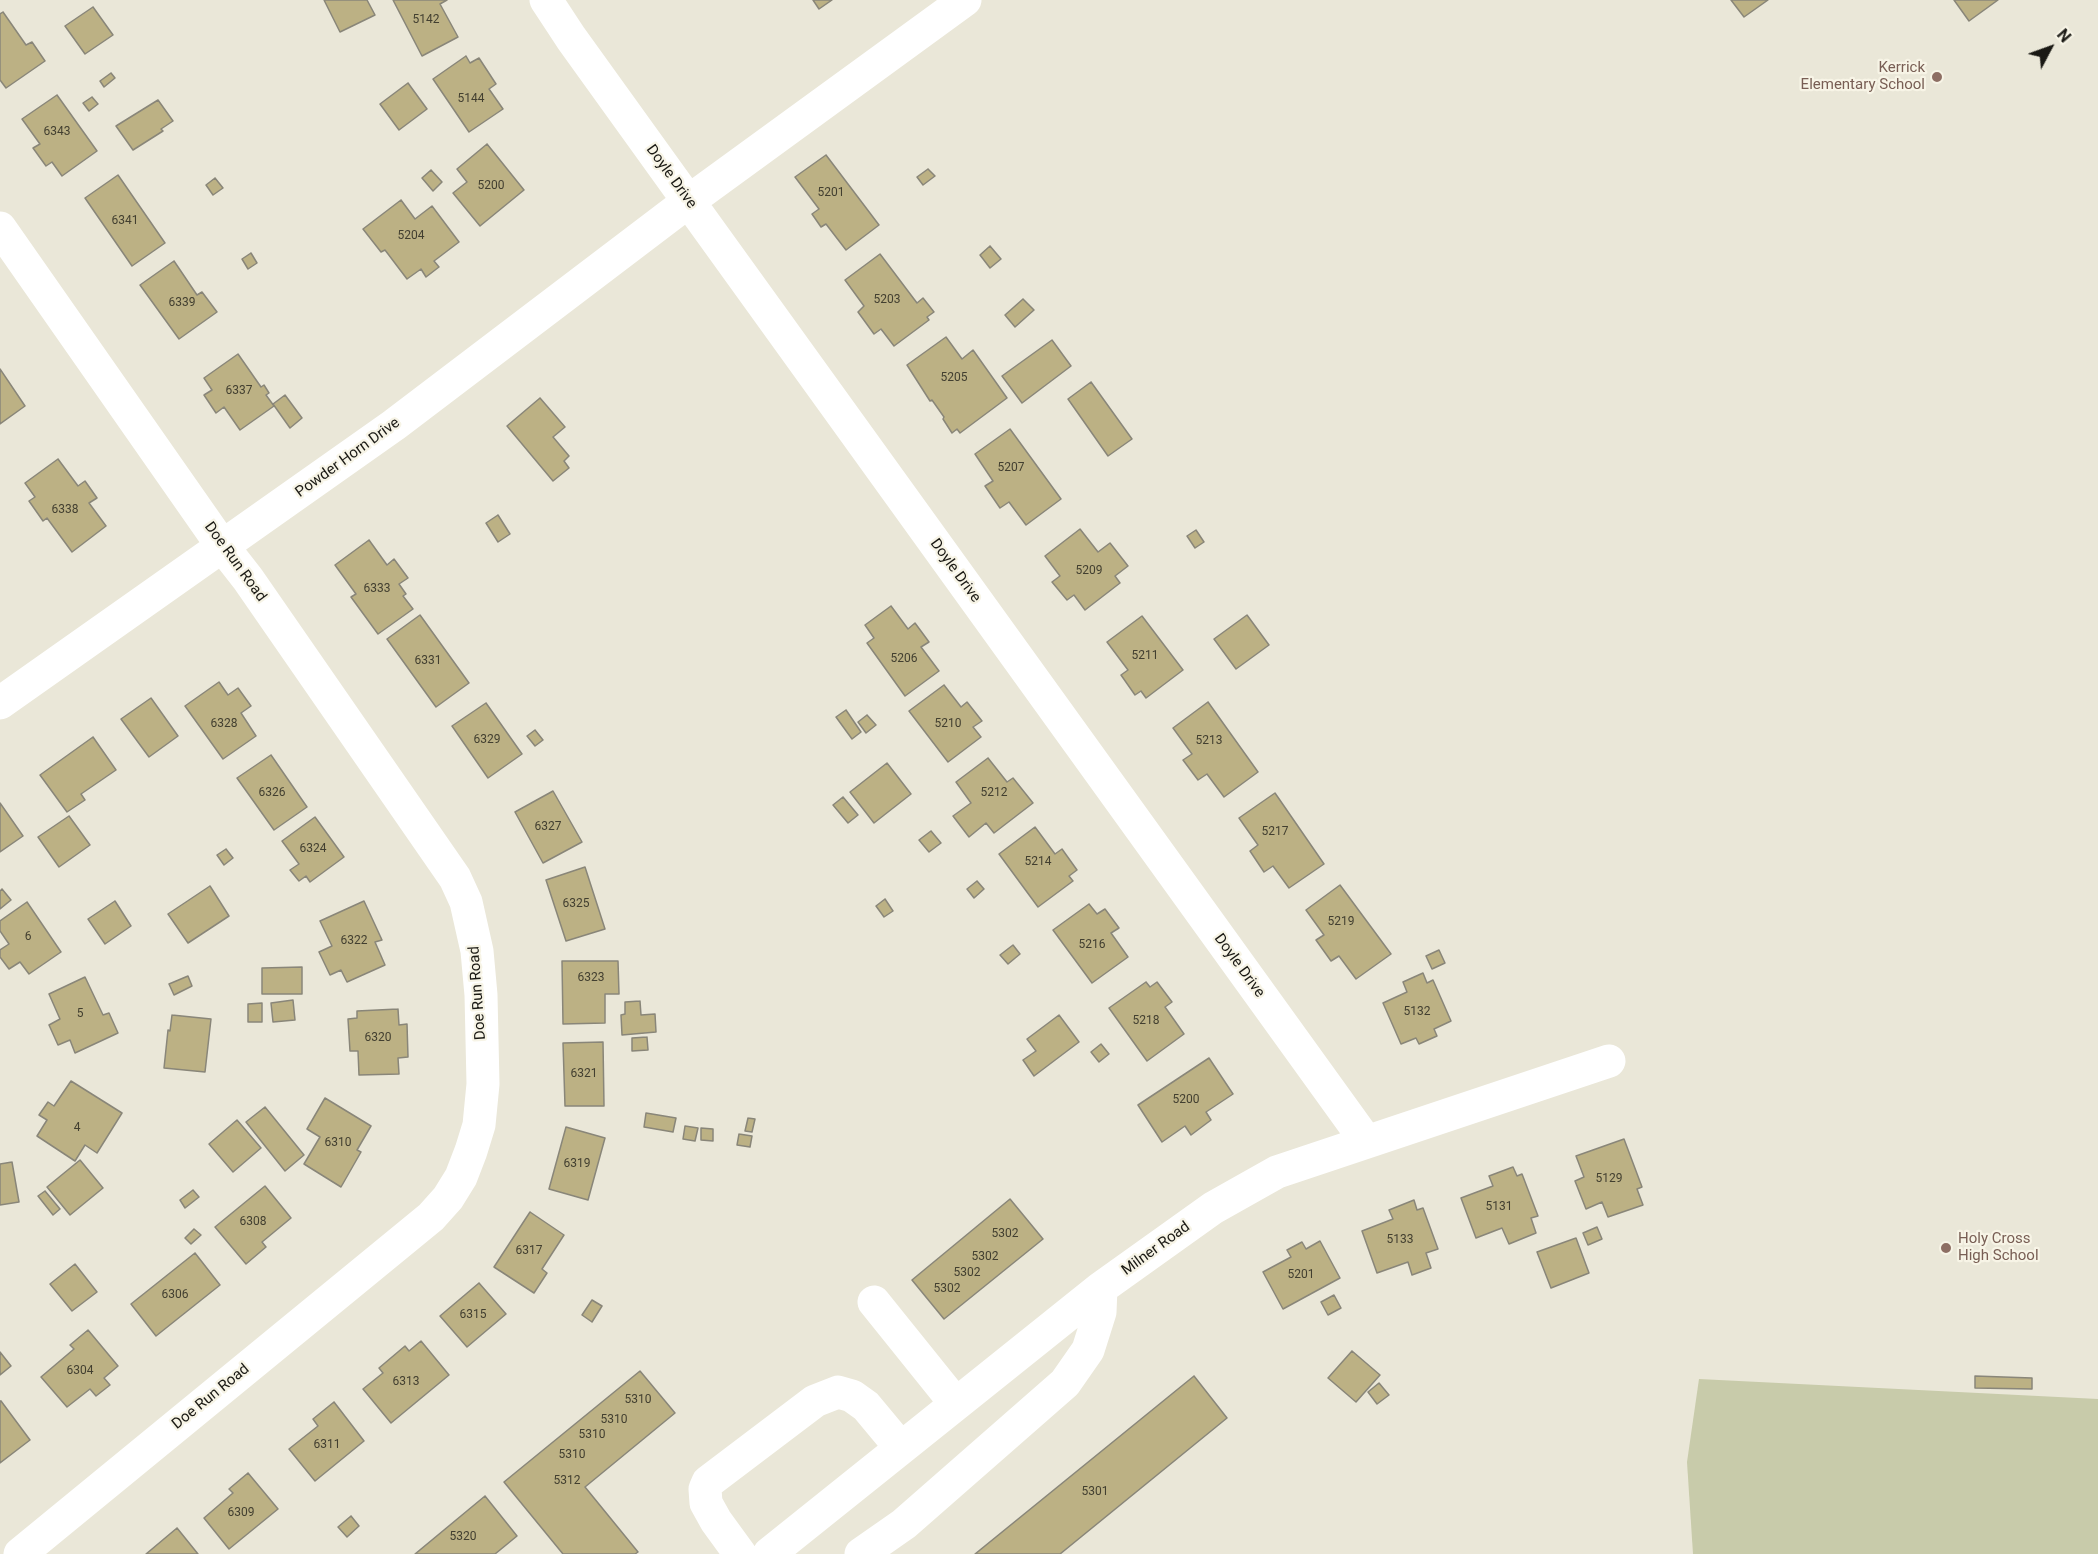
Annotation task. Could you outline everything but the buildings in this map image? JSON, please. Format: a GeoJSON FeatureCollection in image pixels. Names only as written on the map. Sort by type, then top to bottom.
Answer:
{"type":"FeatureCollection","features":[{"type":"Feature","properties":{"kind":"street","name":"Doyle Drive"},"geometry":{"type":"LineString","coordinates":[[546,0],[688,201],[1366,1141]]}},
{"type":"Feature","properties":{"kind":"street","name":"Powder Horn Drive"},"geometry":{"type":"LineString","coordinates":[[0,704],[394,425],[688,201],[965,0]]}},
{"type":"Feature","properties":{"kind":"street","name":"Doe Run Road"},"geometry":{"type":"LineString","coordinates":[[0,228],[455,878],[466,902],[477,951],[481,995],[483,1084],[479,1125],[461,1177],[448,1198],[431,1217],[20,1554]]}},
{"type":"Feature","properties":{"kind":"street","name":"Milner Road"},"geometry":{"type":"LineString","coordinates":[[774,1553],[1101,1288],[1213,1208],[1277,1172],[1609,1061]]}},
{"type":"Feature","properties":{"kind":"street"},"geometry":{"type":"LineString","coordinates":[[861,1554],[904,1524],[1065,1383],[1088,1350],[1100,1312],[1101,1288]]}},
{"type":"Feature","properties":{"kind":"street"},"geometry":{"type":"LineString","coordinates":[[874,1302],[956,1404]]}},
{"type":"Feature","properties":{"kind":"street"},"geometry":{"type":"LineString","coordinates":[[740,1554],[706,1503],[705,1489],[708,1482],[815,1401],[838,1392],[852,1396],[866,1406],[901,1448]]}},
{"type":"Feature","properties":{"kind":"green space"},"geometry":{"type":"Polygon","coordinates":[[[1699,1379],[2098,1399],[2098,1554],[1693,1554],[1687,1462],[1699,1379]]]}},
{"type":"Feature","properties":{"kind":"place","name":"Kerrick Elementary School"},"geometry":{"type":"Point","coordinates":[1937,77]}},
{"type":"Feature","properties":{"kind":"place","name":"Holy Cross High School"},"geometry":{"type":"Point","coordinates":[1946,1248]}}]}
